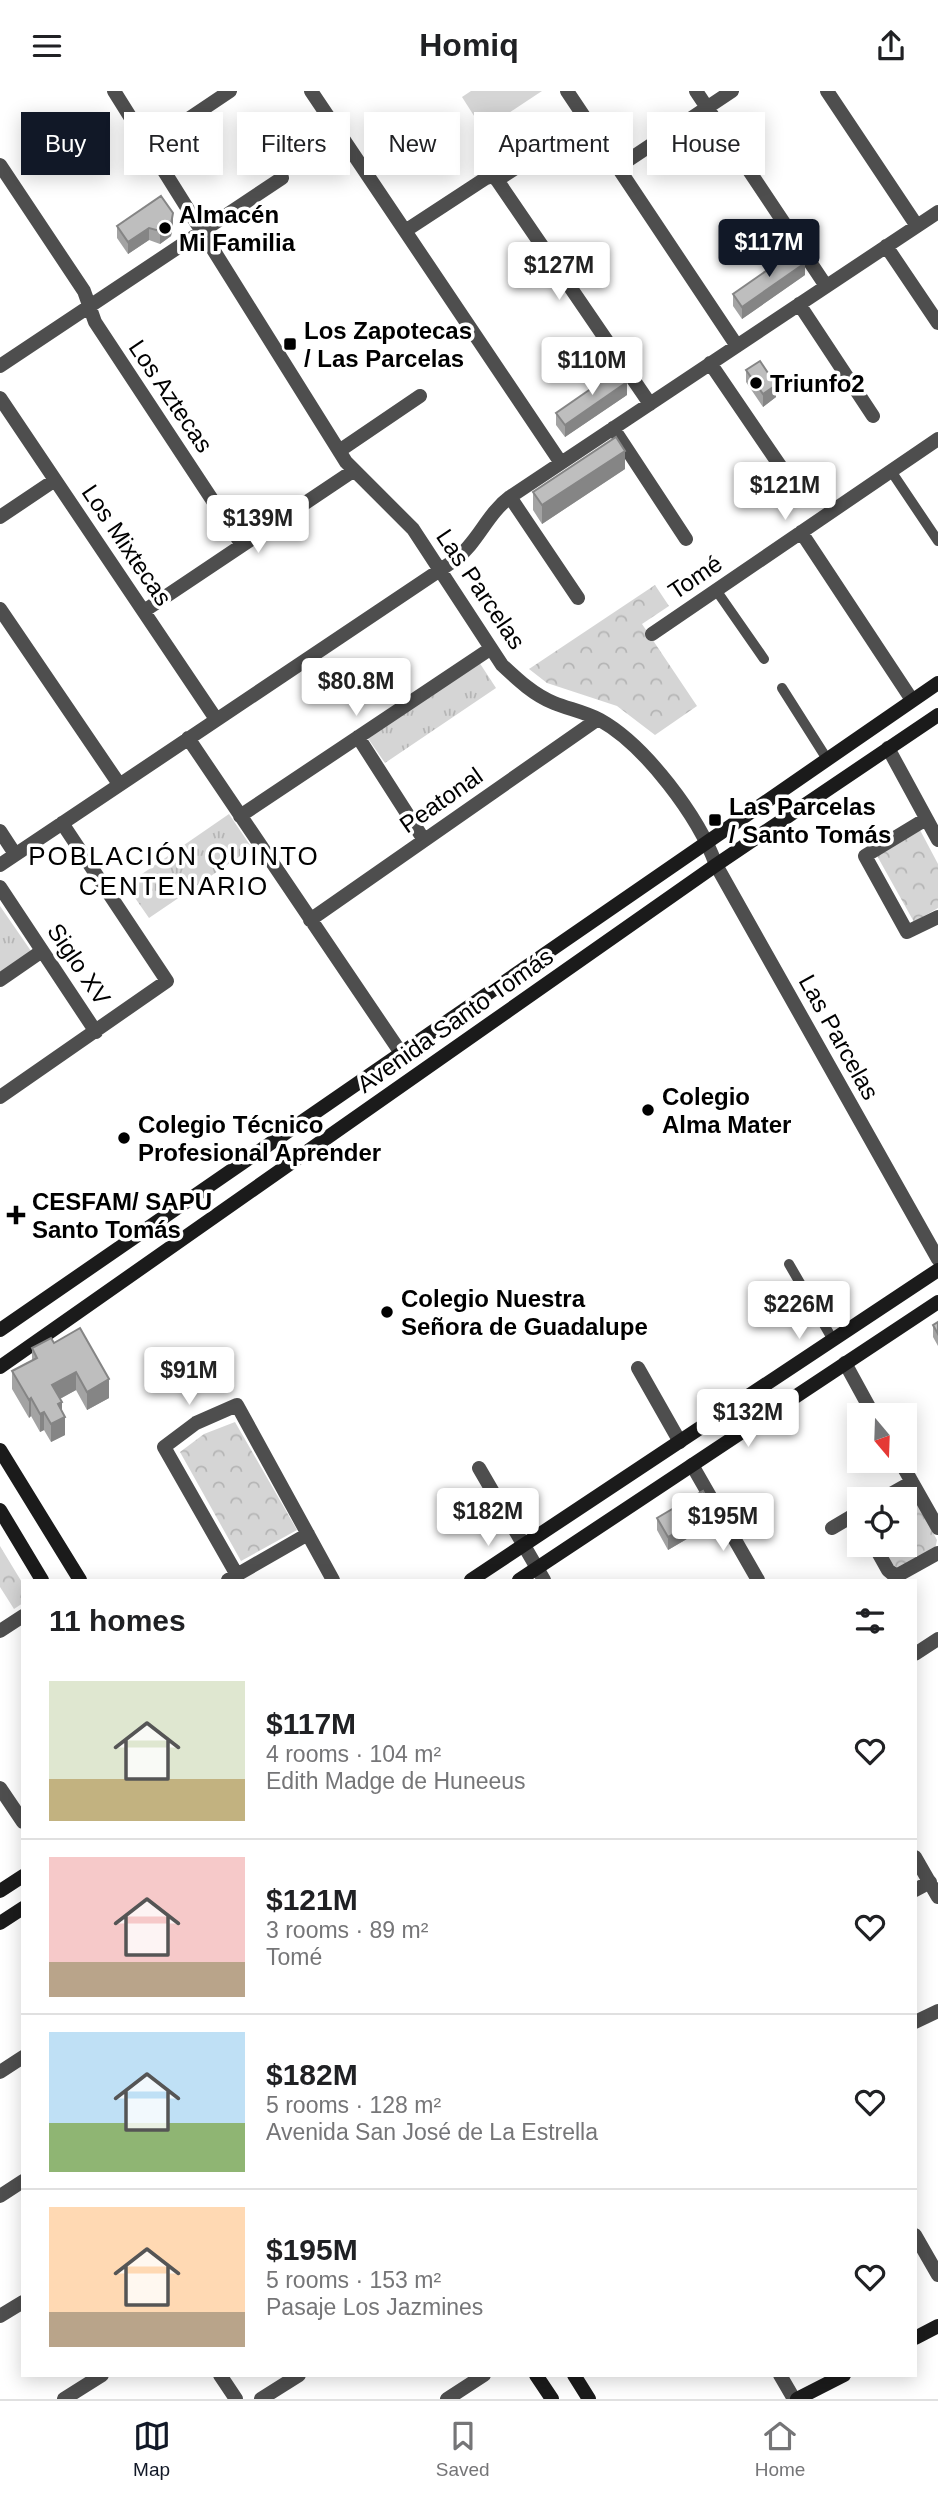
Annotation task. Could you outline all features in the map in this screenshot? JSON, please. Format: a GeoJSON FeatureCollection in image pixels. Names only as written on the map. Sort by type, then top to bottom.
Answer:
{"type":"FeatureCollection","features":[{"type":"Feature","properties":{"kind":"main road","name":"Avenida Santo Tomás"},"geometry":{"type":"LineString","coordinates":[[0,1330],[938,683]]}},
{"type":"Feature","properties":{"kind":"main road","name":"Avenida Santo Tomás"},"geometry":{"type":"LineString","coordinates":[[0,1367],[716,865],[938,715]]}},
{"type":"Feature","properties":{"kind":"main road"},"geometry":{"type":"LineString","coordinates":[[473,1579],[938,1270]]}},
{"type":"Feature","properties":{"kind":"main road"},"geometry":{"type":"LineString","coordinates":[[523,1579],[541,1574],[692,1465],[938,1302]]}},
{"type":"Feature","properties":{"kind":"main road"},"geometry":{"type":"LineString","coordinates":[[0,1450],[79,1579]]}},
{"type":"Feature","properties":{"kind":"main road"},"geometry":{"type":"LineString","coordinates":[[0,1510],[41,1579]]}},
{"type":"Feature","properties":{"kind":"main road"},"geometry":{"type":"LineString","coordinates":[[0,1891],[21,1877]]}},
{"type":"Feature","properties":{"kind":"main road"},"geometry":{"type":"LineString","coordinates":[[0,1923],[21,1909]]}},
{"type":"Feature","properties":{"kind":"main road"},"geometry":{"type":"LineString","coordinates":[[917,2337],[938,2326]]}},
{"type":"Feature","properties":{"kind":"main road"},"geometry":{"type":"LineString","coordinates":[[538,2377],[552,2399]]}},
{"type":"Feature","properties":{"kind":"main road"},"geometry":{"type":"LineString","coordinates":[[575,2377],[589,2399]]}},
{"type":"Feature","properties":{"kind":"main road"},"geometry":{"type":"LineString","coordinates":[[796,2399],[840,2377]]}},
{"type":"Feature","properties":{"kind":"street","name":"Las Parcelas"},"geometry":{"type":"LineString","coordinates":[[114,91],[127,112]]}},
{"type":"Feature","properties":{"kind":"street"},"geometry":{"type":"LineString","coordinates":[[199,112],[230,91]]}},
{"type":"Feature","properties":{"kind":"street"},"geometry":{"type":"LineString","coordinates":[[311,91],[561,463]]}},
{"type":"Feature","properties":{"kind":"street"},"geometry":{"type":"LineString","coordinates":[[567,91],[581,112]]}},
{"type":"Feature","properties":{"kind":"street"},"geometry":{"type":"LineString","coordinates":[[696,91],[826,286]]}},
{"type":"Feature","properties":{"kind":"street"},"geometry":{"type":"LineString","coordinates":[[633,157],[732,91]]}},
{"type":"Feature","properties":{"kind":"street"},"geometry":{"type":"LineString","coordinates":[[827,91],[917,226]]}},
{"type":"Feature","properties":{"kind":"street","name":"Los Aztecas"},"geometry":{"type":"LineString","coordinates":[[0,165],[84,291],[95,323],[242,545]]}},
{"type":"Feature","properties":{"kind":"street","name":"Las Parcelas"},"geometry":{"type":"LineString","coordinates":[[166,175],[339,451],[353,471],[404,517],[502,665],[528,688],[552,702],[598,719],[626,738],[650,762],[708,842],[716,865],[938,1259]]}},
{"type":"Feature","properties":{"kind":"street"},"geometry":{"type":"LineString","coordinates":[[497,180],[505,175]]}},
{"type":"Feature","properties":{"kind":"street"},"geometry":{"type":"LineString","coordinates":[[623,175],[737,346]]}},
{"type":"Feature","properties":{"kind":"street"},"geometry":{"type":"LineString","coordinates":[[405,231],[492,176],[650,404]]}},
{"type":"Feature","properties":{"kind":"street"},"geometry":{"type":"LineString","coordinates":[[0,366],[282,178]]}},
{"type":"Feature","properties":{"kind":"street"},"geometry":{"type":"LineString","coordinates":[[0,865],[441,570],[467,550],[491,515],[510,496],[938,212]]}},
{"type":"Feature","properties":{"kind":"street"},"geometry":{"type":"LineString","coordinates":[[886,246],[938,323]]}},
{"type":"Feature","properties":{"kind":"street"},"geometry":{"type":"LineString","coordinates":[[799,304],[873,417]]}},
{"type":"Feature","properties":{"kind":"street"},"geometry":{"type":"LineString","coordinates":[[710,363],[787,476]]}},
{"type":"Feature","properties":{"kind":"street"},"geometry":{"type":"LineString","coordinates":[[339,451],[420,396]]}},
{"type":"Feature","properties":{"kind":"street","name":"Los Mixtecas"},"geometry":{"type":"LineString","coordinates":[[0,398],[216,719]]}},
{"type":"Feature","properties":{"kind":"street"},"geometry":{"type":"LineString","coordinates":[[613,428],[686,539]]}},
{"type":"Feature","properties":{"kind":"street","name":"Tomé"},"geometry":{"type":"LineString","coordinates":[[652,634],[938,439]]}},
{"type":"Feature","properties":{"kind":"street"},"geometry":{"type":"LineString","coordinates":[[144,611],[353,471]]}},
{"type":"Feature","properties":{"kind":"street"},"geometry":{"type":"LineString","coordinates":[[0,517],[55,480]]}},
{"type":"Feature","properties":{"kind":"street"},"geometry":{"type":"LineString","coordinates":[[510,496],[578,598]]}},
{"type":"Feature","properties":{"kind":"street"},"geometry":{"type":"LineString","coordinates":[[801,532],[912,701]]}},
{"type":"Feature","properties":{"kind":"street"},"geometry":{"type":"LineString","coordinates":[[0,609],[120,784]]}},
{"type":"Feature","properties":{"kind":"street"},"geometry":{"type":"LineString","coordinates":[[240,816],[491,649]]}},
{"type":"Feature","properties":{"kind":"street","name":"Peatonal"},"geometry":{"type":"LineString","coordinates":[[310,920],[598,719]]}},
{"type":"Feature","properties":{"kind":"street"},"geometry":{"type":"LineString","coordinates":[[358,737],[424,840]]}},
{"type":"Feature","properties":{"kind":"street"},"geometry":{"type":"LineString","coordinates":[[188,738],[401,1053]]}},
{"type":"Feature","properties":{"kind":"street"},"geometry":{"type":"LineString","coordinates":[[888,748],[938,840]]}},
{"type":"Feature","properties":{"kind":"street"},"geometry":{"type":"LineString","coordinates":[[926,819],[865,856],[907,932],[938,918]]}},
{"type":"Feature","properties":{"kind":"street"},"geometry":{"type":"LineString","coordinates":[[0,1097],[167,981],[62,823]]}},
{"type":"Feature","properties":{"kind":"street"},"geometry":{"type":"LineString","coordinates":[[0,831],[15,854]]}},
{"type":"Feature","properties":{"kind":"street","name":"Siglo XV"},"geometry":{"type":"LineString","coordinates":[[0,887],[96,1032]]}},
{"type":"Feature","properties":{"kind":"street"},"geometry":{"type":"LineString","coordinates":[[0,980],[43,951]]}},
{"type":"Feature","properties":{"kind":"street"},"geometry":{"type":"LineString","coordinates":[[845,1363],[867,1403]]}},
{"type":"Feature","properties":{"kind":"street"},"geometry":{"type":"LineString","coordinates":[[638,1368],[680,1442]]}},
{"type":"Feature","properties":{"kind":"street"},"geometry":{"type":"LineString","coordinates":[[308,1534],[232,1578],[164,1447],[196,1423],[237,1405],[333,1579]]}},
{"type":"Feature","properties":{"kind":"street"},"geometry":{"type":"LineString","coordinates":[[692,1465],[757,1579]]}},
{"type":"Feature","properties":{"kind":"street"},"geometry":{"type":"LineString","coordinates":[[479,1468],[541,1574]]}},
{"type":"Feature","properties":{"kind":"street"},"geometry":{"type":"LineString","coordinates":[[907,1473],[938,1528]]}},
{"type":"Feature","properties":{"kind":"street"},"geometry":{"type":"LineString","coordinates":[[903,1487],[912,1482]]}},
{"type":"Feature","properties":{"kind":"street"},"geometry":{"type":"LineString","coordinates":[[832,1528],[847,1520]]}},
{"type":"Feature","properties":{"kind":"street"},"geometry":{"type":"LineString","coordinates":[[881,1557],[894,1575],[938,1553]]}},
{"type":"Feature","properties":{"kind":"street"},"geometry":{"type":"LineString","coordinates":[[0,1631],[21,1617]]}},
{"type":"Feature","properties":{"kind":"street"},"geometry":{"type":"LineString","coordinates":[[917,1653],[938,1639]]}},
{"type":"Feature","properties":{"kind":"street"},"geometry":{"type":"LineString","coordinates":[[0,1788],[21,1819]]}},
{"type":"Feature","properties":{"kind":"street"},"geometry":{"type":"LineString","coordinates":[[917,1860],[938,1897]]}},
{"type":"Feature","properties":{"kind":"street"},"geometry":{"type":"LineString","coordinates":[[917,1889],[930,1882]]}},
{"type":"Feature","properties":{"kind":"street"},"geometry":{"type":"LineString","coordinates":[[917,2021],[938,2011]]}},
{"type":"Feature","properties":{"kind":"street"},"geometry":{"type":"LineString","coordinates":[[0,2072],[21,2061]]}},
{"type":"Feature","properties":{"kind":"street"},"geometry":{"type":"LineString","coordinates":[[0,2196],[21,2182]]}},
{"type":"Feature","properties":{"kind":"street"},"geometry":{"type":"LineString","coordinates":[[917,2242],[938,2275]]}},
{"type":"Feature","properties":{"kind":"street"},"geometry":{"type":"LineString","coordinates":[[0,2316],[21,2302]]}},
{"type":"Feature","properties":{"kind":"street"},"geometry":{"type":"LineString","coordinates":[[64,2399],[99,2377]]}},
{"type":"Feature","properties":{"kind":"street"},"geometry":{"type":"LineString","coordinates":[[221,2377],[236,2399]]}},
{"type":"Feature","properties":{"kind":"street"},"geometry":{"type":"LineString","coordinates":[[261,2399],[296,2377]]}},
{"type":"Feature","properties":{"kind":"street"},"geometry":{"type":"LineString","coordinates":[[447,2399],[481,2377]]}},
{"type":"Feature","properties":{"kind":"street"},"geometry":{"type":"LineString","coordinates":[[781,2377],[796,2399]]}},
{"type":"Feature","properties":{"kind":"lane"},"geometry":{"type":"LineString","coordinates":[[891,471],[938,541]]}},
{"type":"Feature","properties":{"kind":"lane"},"geometry":{"type":"LineString","coordinates":[[716,590],[764,659]]}},
{"type":"Feature","properties":{"kind":"lane"},"geometry":{"type":"LineString","coordinates":[[782,688],[827,759]]}},
{"type":"Feature","properties":{"kind":"lane"},"geometry":{"type":"LineString","coordinates":[[789,1264],[833,1340]]}},
{"type":"Feature","properties":{"kind":"green space"},"geometry":{"type":"Polygon","coordinates":[[[471,91],[542,91],[510,112],[474,112],[474,116],[462,97],[471,91]]]}},
{"type":"Feature","properties":{"kind":"green space"},"geometry":{"type":"Polygon","coordinates":[[[655,585],[669,606],[642,624],[697,706],[655,735],[617,706],[547,683],[529,669],[655,585]]]}},
{"type":"Feature","properties":{"kind":"green space"},"geometry":{"type":"Polygon","coordinates":[[[479,662],[496,688],[385,763],[367,737],[479,662]]]}},
{"type":"Feature","properties":{"kind":"green space"},"geometry":{"type":"Polygon","coordinates":[[[229,814],[252,848],[149,918],[126,885],[229,814]]]}},
{"type":"Feature","properties":{"kind":"green space"},"geometry":{"type":"Polygon","coordinates":[[[920,830],[938,864],[938,908],[914,922],[876,854],[920,830]]]}},
{"type":"Feature","properties":{"kind":"green space"},"geometry":{"type":"Polygon","coordinates":[[[0,906],[31,951],[0,973],[0,906]]]}},
{"type":"Feature","properties":{"kind":"green space"},"geometry":{"type":"Polygon","coordinates":[[[235,1422],[297,1530],[241,1561],[180,1452],[204,1434],[235,1422]]]}},
{"type":"Feature","properties":{"kind":"green space"},"geometry":{"type":"Polygon","coordinates":[[[917,1503],[937,1540],[935,1549],[899,1570],[891,1568],[885,1557],[917,1557],[917,1503]]]}},
{"type":"Feature","properties":{"kind":"green space"},"geometry":{"type":"Polygon","coordinates":[[[0,1546],[21,1581],[21,1604],[14,1609],[0,1587],[0,1546]]]}},
{"type":"Feature","properties":{"kind":"building"},"geometry":{"type":"Polygon","coordinates":[[[161,196],[173,213],[171,224],[160,231],[149,228],[128,242],[117,226],[161,196]]]}},
{"type":"Feature","properties":{"kind":"building"},"geometry":{"type":"Polygon","coordinates":[[[796,250],[805,263],[742,307],[733,294],[796,250]]]}},
{"type":"Feature","properties":{"kind":"building"},"geometry":{"type":"Polygon","coordinates":[[[760,361],[776,385],[763,394],[746,370],[760,361]]]}},
{"type":"Feature","properties":{"kind":"building"},"geometry":{"type":"Polygon","coordinates":[[[618,370],[627,382],[565,425],[556,413],[618,370]]]}},
{"type":"Feature","properties":{"kind":"building"},"geometry":{"type":"Polygon","coordinates":[[[616,437],[625,451],[542,505],[533,492],[616,437]]]}},
{"type":"Feature","properties":{"kind":"building"},"geometry":{"type":"Polygon","coordinates":[[[80,1328],[109,1379],[87,1392],[76,1372],[52,1385],[62,1402],[58,1404],[65,1417],[51,1424],[44,1412],[40,1414],[31,1398],[29,1400],[12,1371],[37,1358],[32,1348],[51,1338],[54,1343],[80,1328]]]}},
{"type":"Feature","properties":{"kind":"building"},"geometry":{"type":"Polygon","coordinates":[[[703,1491],[714,1511],[668,1537],[657,1518],[703,1491]]]}},
{"type":"Feature","properties":{"kind":"place","name":"Almacén Mi Familia"},"geometry":{"type":"Point","coordinates":[165,228]}},
{"type":"Feature","properties":{"kind":"place","name":"Los Zapotecas / Las Parcelas"},"geometry":{"type":"Point","coordinates":[290,344]}},
{"type":"Feature","properties":{"kind":"place","name":"Triunfo2"},"geometry":{"type":"Point","coordinates":[756,383]}},
{"type":"Feature","properties":{"kind":"place","name":"Las Parcelas / Santo Tomás"},"geometry":{"type":"Point","coordinates":[715,820]}},
{"type":"Feature","properties":{"kind":"place","name":"Colegio Alma Mater"},"geometry":{"type":"Point","coordinates":[648,1110]}},
{"type":"Feature","properties":{"kind":"place","name":"Colegio Técnico Profesional Aprender"},"geometry":{"type":"Point","coordinates":[124,1138]}},
{"type":"Feature","properties":{"kind":"place","name":"CESFAM/ SAPU Santo Tomás"},"geometry":{"type":"Point","coordinates":[16,1215]}},
{"type":"Feature","properties":{"kind":"place","name":"Colegio Nuestra Señora de Guadalupe"},"geometry":{"type":"Point","coordinates":[387,1312]}},
{"type":"Feature","properties":{"kind":"district","name":"POBLACIÓN QUINTO CENTENARIO"},"geometry":{"type":"Point","coordinates":[174,870]}}]}
